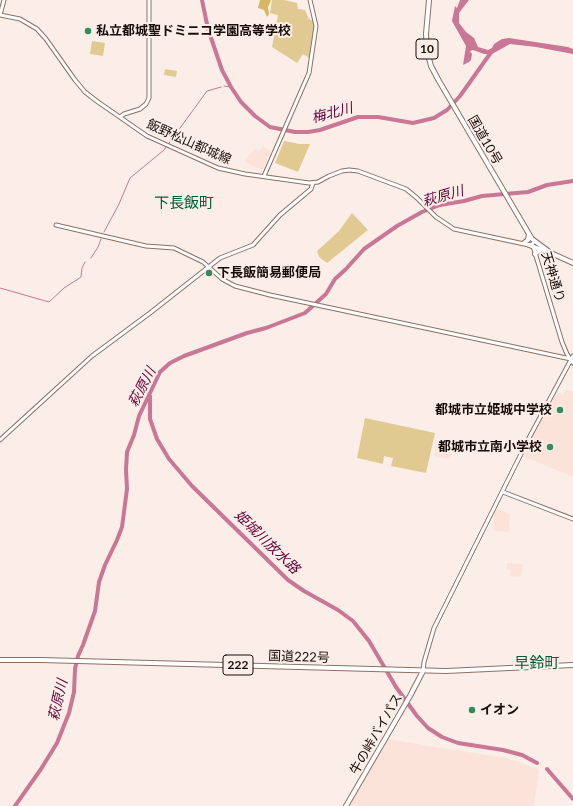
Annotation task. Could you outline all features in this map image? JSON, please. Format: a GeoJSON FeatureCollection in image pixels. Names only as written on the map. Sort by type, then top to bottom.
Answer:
{"type":"FeatureCollection","features":[{"type":"Feature","properties":{"kind":"highway","name":"国道10号"},"geometry":{"type":"LineString","coordinates":[[429,0],[426,34],[428,51],[432,66],[446,94],[529,234],[551,253],[573,263]]}},
{"type":"Feature","properties":{"kind":"highway"},"geometry":{"type":"LineString","coordinates":[[524,243],[528,240],[529,234]]}},
{"type":"Feature","properties":{"kind":"highway"},"geometry":{"type":"LineString","coordinates":[[531,246],[551,253]]}},
{"type":"Feature","properties":{"kind":"highway"},"geometry":{"type":"LineString","coordinates":[[535,254],[540,250]]}},
{"type":"Feature","properties":{"kind":"highway","name":"国道222号"},"geometry":{"type":"LineString","coordinates":[[0,660],[446,671],[573,665]]}},
{"type":"Feature","properties":{"kind":"highway"},"geometry":{"type":"LineString","coordinates":[[412,670],[417,674],[419,679]]}},
{"type":"Feature","properties":{"kind":"highway","name":"牛の峠バイパス"},"geometry":{"type":"LineString","coordinates":[[346,806],[410,696],[423,670]]}},
{"type":"Feature","properties":{"kind":"street"},"geometry":{"type":"LineString","coordinates":[[0,15],[4,0]]}},
{"type":"Feature","properties":{"kind":"street"},"geometry":{"type":"LineString","coordinates":[[120,117],[140,109],[146,104],[149,98],[149,0]]}},
{"type":"Feature","properties":{"kind":"street"},"geometry":{"type":"LineString","coordinates":[[264,176],[307,80],[311,64],[316,26],[310,0]]}},
{"type":"Feature","properties":{"kind":"street","name":"飯野松山都城線"},"geometry":{"type":"LineString","coordinates":[[0,15],[20,19],[37,29],[85,92],[142,133],[218,168],[244,174],[313,183]]}},
{"type":"Feature","properties":{"kind":"street"},"geometry":{"type":"LineString","coordinates":[[0,440],[92,356],[208,267],[224,256],[253,245],[280,215],[311,189],[313,183],[336,173],[352,170],[398,185],[406,189],[417,198],[441,222],[457,229],[524,243],[531,246],[536,241]]}},
{"type":"Feature","properties":{"kind":"street"},"geometry":{"type":"LineString","coordinates":[[56,225],[146,246],[174,248],[198,259],[226,282],[235,286],[572,358],[529,438],[434,628],[423,670]]}},
{"type":"Feature","properties":{"kind":"street","name":"天神通り"},"geometry":{"type":"LineString","coordinates":[[531,246],[535,254],[562,342],[567,354],[572,358],[573,363]]}},
{"type":"Feature","properties":{"kind":"street"},"geometry":{"type":"LineString","coordinates":[[503,492],[573,520]]}},
{"type":"Feature","properties":{"kind":"shaded area"},"geometry":{"type":"Polygon","coordinates":[[[260,0],[271,0],[268,7],[269,14],[267,17],[264,10],[258,8],[260,0]]]}},
{"type":"Feature","properties":{"kind":"shaded area"},"geometry":{"type":"Polygon","coordinates":[[[272,0],[284,0],[297,3],[298,9],[305,10],[309,19],[313,21],[314,29],[309,58],[303,54],[297,63],[272,47],[278,15],[270,13],[272,0]]]}},
{"type":"Feature","properties":{"kind":"shaded area"},"geometry":{"type":"Polygon","coordinates":[[[460,0],[469,0],[459,13],[459,23],[466,32],[474,38],[478,47],[488,50],[502,39],[509,38],[568,47],[573,49],[573,54],[510,44],[492,54],[484,54],[473,50],[470,51],[472,54],[471,60],[463,65],[466,46],[452,21],[455,6],[457,8],[460,0]]]}},
{"type":"Feature","properties":{"kind":"shaded area"},"geometry":{"type":"Polygon","coordinates":[[[92,41],[105,43],[103,56],[90,54],[92,41]]]}},
{"type":"Feature","properties":{"kind":"shaded area"},"geometry":{"type":"Polygon","coordinates":[[[165,69],[177,71],[176,77],[164,75],[165,69]]]}},
{"type":"Feature","properties":{"kind":"shaded area"},"geometry":{"type":"Polygon","coordinates":[[[284,141],[310,144],[298,172],[275,163],[284,141]]]}},
{"type":"Feature","properties":{"kind":"shaded area"},"geometry":{"type":"Polygon","coordinates":[[[263,146],[271,152],[262,170],[244,162],[255,148],[259,151],[263,146]]]}},
{"type":"Feature","properties":{"kind":"shaded area"},"geometry":{"type":"Polygon","coordinates":[[[352,213],[368,230],[327,263],[319,257],[317,251],[339,231],[352,213]]]}},
{"type":"Feature","properties":{"kind":"shaded area","name":"都城市立南小学校"},"geometry":{"type":"Polygon","coordinates":[[[566,390],[573,391],[573,477],[523,456],[556,392],[563,395],[566,390]]]}},
{"type":"Feature","properties":{"kind":"shaded area"},"geometry":{"type":"Polygon","coordinates":[[[365,418],[435,433],[426,473],[391,466],[393,458],[384,456],[383,464],[357,458],[365,418]]]}},
{"type":"Feature","properties":{"kind":"shaded area"},"geometry":{"type":"Polygon","coordinates":[[[436,444],[453,448],[450,459],[434,456],[436,444]]]}},
{"type":"Feature","properties":{"kind":"shaded area"},"geometry":{"type":"Polygon","coordinates":[[[497,509],[510,514],[509,532],[493,531],[494,513],[497,509]]]}},
{"type":"Feature","properties":{"kind":"shaded area"},"geometry":{"type":"Polygon","coordinates":[[[507,563],[523,564],[521,577],[510,576],[511,570],[507,569],[507,563]]]}},
{"type":"Feature","properties":{"kind":"shaded area"},"geometry":{"type":"Polygon","coordinates":[[[388,739],[509,758],[509,760],[517,761],[537,768],[539,771],[534,806],[349,806],[388,739]]]}},
{"type":"Feature","properties":{"kind":"waterway","name":"梅北川"},"geometry":{"type":"LineString","coordinates":[[202,0],[208,29],[222,70],[241,102],[255,116],[270,127],[295,132],[320,130],[358,117],[378,117],[413,123],[434,118],[447,110],[460,96],[492,51]]}},
{"type":"Feature","properties":{"kind":"waterway","name":"梅北川"},"geometry":{"type":"LineString","coordinates":[[224,86],[231,87]]}},
{"type":"Feature","properties":{"kind":"waterway"},"geometry":{"type":"LineString","coordinates":[[104,232],[119,204],[130,178],[164,150],[207,91],[221,87]]}},
{"type":"Feature","properties":{"kind":"waterway","name":"萩原川"},"geometry":{"type":"LineString","coordinates":[[15,806],[57,743],[69,713],[74,692],[75,669],[78,656],[95,611],[99,582],[122,527],[127,489],[127,452],[134,435],[139,416],[160,372],[170,363],[184,356],[305,313],[326,294],[335,279],[364,249],[397,226],[422,212],[440,205],[482,196],[528,192],[547,185],[573,181]]}},
{"type":"Feature","properties":{"kind":"waterway"},"geometry":{"type":"LineString","coordinates":[[91,258],[101,239]]}},
{"type":"Feature","properties":{"kind":"waterway"},"geometry":{"type":"LineString","coordinates":[[0,288],[49,302],[64,288],[81,277],[82,268],[85,262]]}},
{"type":"Feature","properties":{"kind":"waterway","name":"姫城川放水路"},"geometry":{"type":"LineString","coordinates":[[150,396],[150,419],[157,439],[169,459],[192,486],[288,580],[304,591],[338,610],[353,621],[369,641],[396,687],[417,716],[428,728],[442,737],[458,743],[503,750],[522,755],[537,763]]}},
{"type":"Feature","properties":{"kind":"waterway","name":"姫城川放水路"},"geometry":{"type":"LineString","coordinates":[[547,769],[573,799]]}},
{"type":"Feature","properties":{"kind":"place","name":"私立都城聖ドミニコ学園高等学校"},"geometry":{"type":"Point","coordinates":[88,31]}},
{"type":"Feature","properties":{"kind":"place","name":"下長飯簡易郵便局"},"geometry":{"type":"Point","coordinates":[209,273]}},
{"type":"Feature","properties":{"kind":"place","name":"都城市立姫城中学校"},"geometry":{"type":"Point","coordinates":[560,410]}},
{"type":"Feature","properties":{"kind":"place","name":"都城市立南小学校"},"geometry":{"type":"Point","coordinates":[550,447]}},
{"type":"Feature","properties":{"kind":"place","name":"イオン"},"geometry":{"type":"Point","coordinates":[472,710]}},
{"type":"Feature","properties":{"kind":"district","name":"下長飯町"},"geometry":{"type":"Point","coordinates":[184,203]}},
{"type":"Feature","properties":{"kind":"district","name":"早鈴町"},"geometry":{"type":"Point","coordinates":[537,663]}}]}
